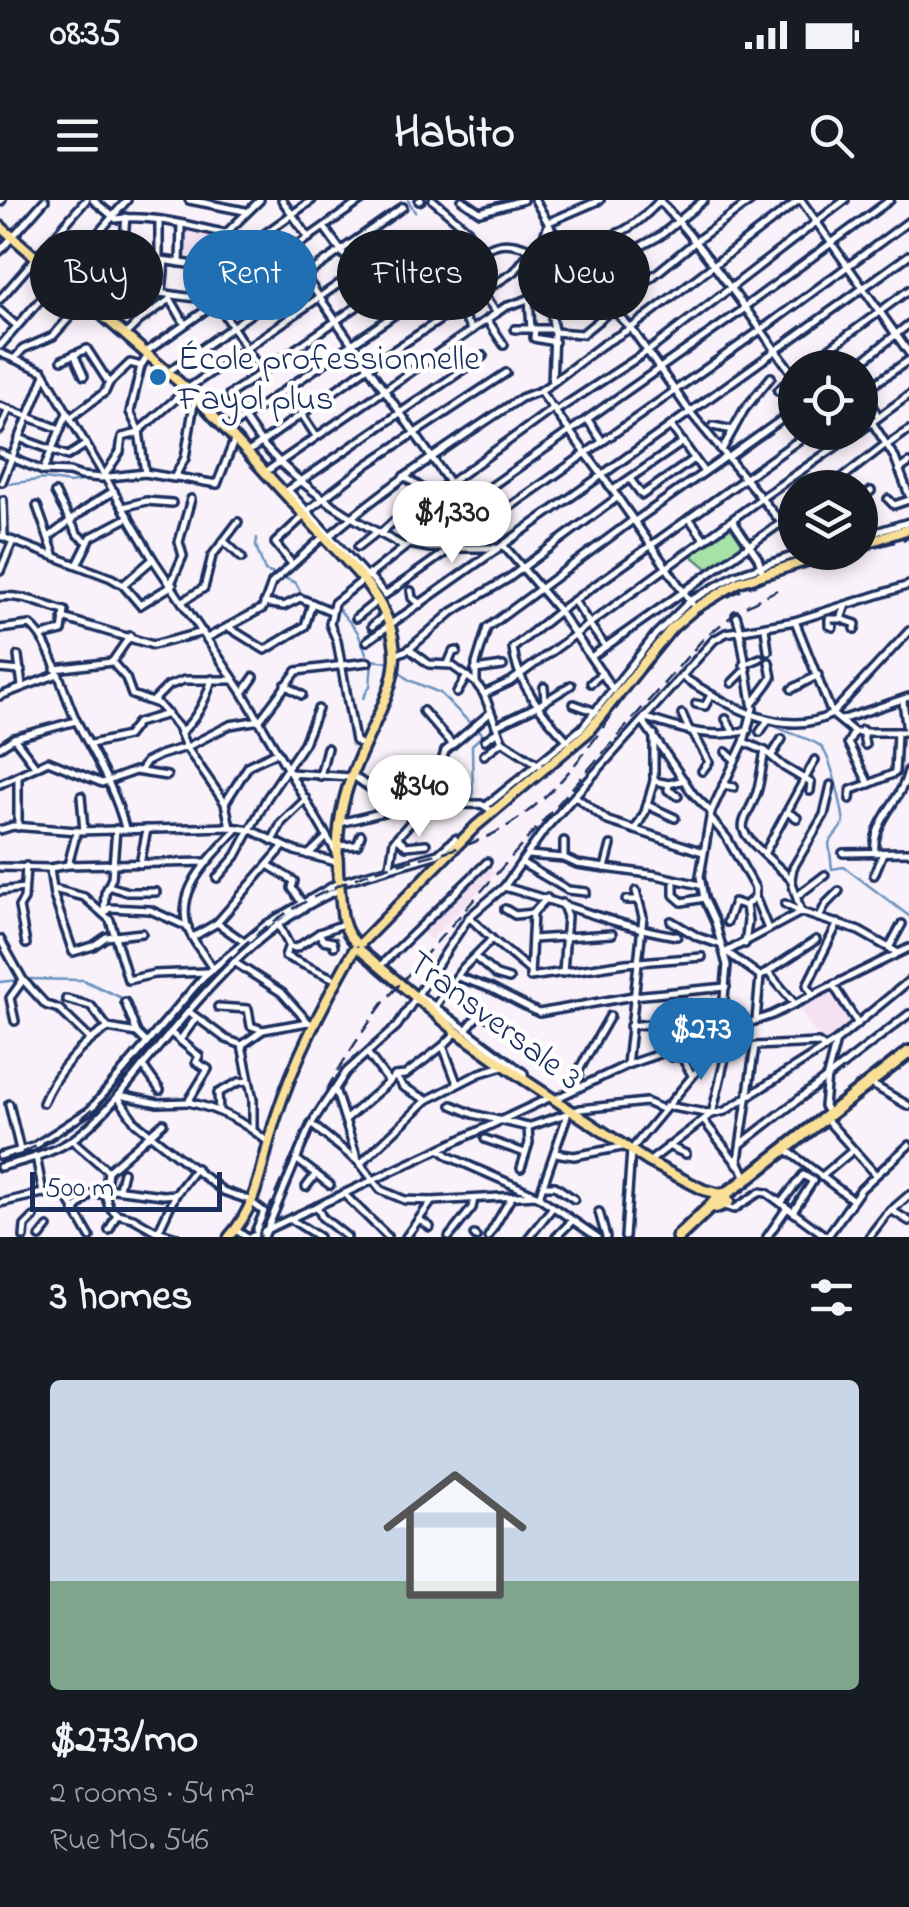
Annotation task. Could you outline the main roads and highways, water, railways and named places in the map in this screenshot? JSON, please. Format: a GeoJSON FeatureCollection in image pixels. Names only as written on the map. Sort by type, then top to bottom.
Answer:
{"type":"FeatureCollection","features":[{"type":"Feature","properties":{"kind":"highway"},"geometry":{"type":"LineString","coordinates":[[681,1237],[720,1201],[907,1058]]}},
{"type":"Feature","properties":{"kind":"highway"},"geometry":{"type":"LineString","coordinates":[[748,1181],[907,1058]]}},
{"type":"Feature","properties":{"kind":"main road","name":"Transversale 3"},"geometry":{"type":"LineString","coordinates":[[0,226],[191,392],[366,576],[387,614],[396,654],[389,693],[351,776],[336,853],[343,924],[357,946],[504,1066],[570,1114],[720,1201]]}},
{"type":"Feature","properties":{"kind":"main road"},"geometry":{"type":"LineString","coordinates":[[878,535],[909,526]]}},
{"type":"Feature","properties":{"kind":"main road"},"geometry":{"type":"LineString","coordinates":[[240,1236],[311,1023],[357,946],[487,807],[570,743],[691,602],[720,586],[778,564]]}},
{"type":"Feature","properties":{"kind":"main road"},"geometry":{"type":"LineString","coordinates":[[240,1236],[291,1085],[357,946],[476,826],[587,733],[672,628],[694,609],[739,582],[778,570]]}},
{"type":"Feature","properties":{"kind":"waterway"},"geometry":{"type":"LineString","coordinates":[[408,200],[415,212]]}},
{"type":"Feature","properties":{"kind":"waterway"},"geometry":{"type":"LineString","coordinates":[[0,485],[45,479],[69,483],[92,479]]}},
{"type":"Feature","properties":{"kind":"waterway"},"geometry":{"type":"LineString","coordinates":[[257,538],[265,571],[277,575]]}},
{"type":"Feature","properties":{"kind":"waterway"},"geometry":{"type":"LineString","coordinates":[[280,576],[296,583],[302,595]]}},
{"type":"Feature","properties":{"kind":"waterway"},"geometry":{"type":"LineString","coordinates":[[336,606],[357,631],[369,660],[390,662]]}},
{"type":"Feature","properties":{"kind":"waterway"},"geometry":{"type":"LineString","coordinates":[[363,698],[370,686],[372,662]]}},
{"type":"Feature","properties":{"kind":"waterway"},"geometry":{"type":"LineString","coordinates":[[399,671],[409,680],[440,693],[471,724]]}},
{"type":"Feature","properties":{"kind":"waterway"},"geometry":{"type":"LineString","coordinates":[[773,725],[819,745],[828,758],[844,823],[829,843],[832,869],[844,867],[909,916]]}},
{"type":"Feature","properties":{"kind":"waterway"},"geometry":{"type":"LineString","coordinates":[[473,801],[472,745],[483,735],[476,726]]}},
{"type":"Feature","properties":{"kind":"waterway"},"geometry":{"type":"LineString","coordinates":[[25,979],[83,980],[126,1000]]}},
{"type":"Feature","properties":{"kind":"waterway"},"geometry":{"type":"LineString","coordinates":[[0,982],[19,980]]}},
{"type":"Feature","properties":{"kind":"railway"},"geometry":{"type":"LineString","coordinates":[[0,1160],[41,1144],[77,1122],[107,1096],[214,974],[278,919],[352,879],[483,839],[538,803],[581,757],[658,654],[701,612],[757,584],[909,538]]}},
{"type":"Feature","properties":{"kind":"railway"},"geometry":{"type":"LineString","coordinates":[[258,1237],[313,1115],[384,1002],[703,639],[742,608],[777,590]]}},
{"type":"Feature","properties":{"kind":"place","name":"École professionnelle Fayol plus"},"geometry":{"type":"Point","coordinates":[158,377]}}]}
